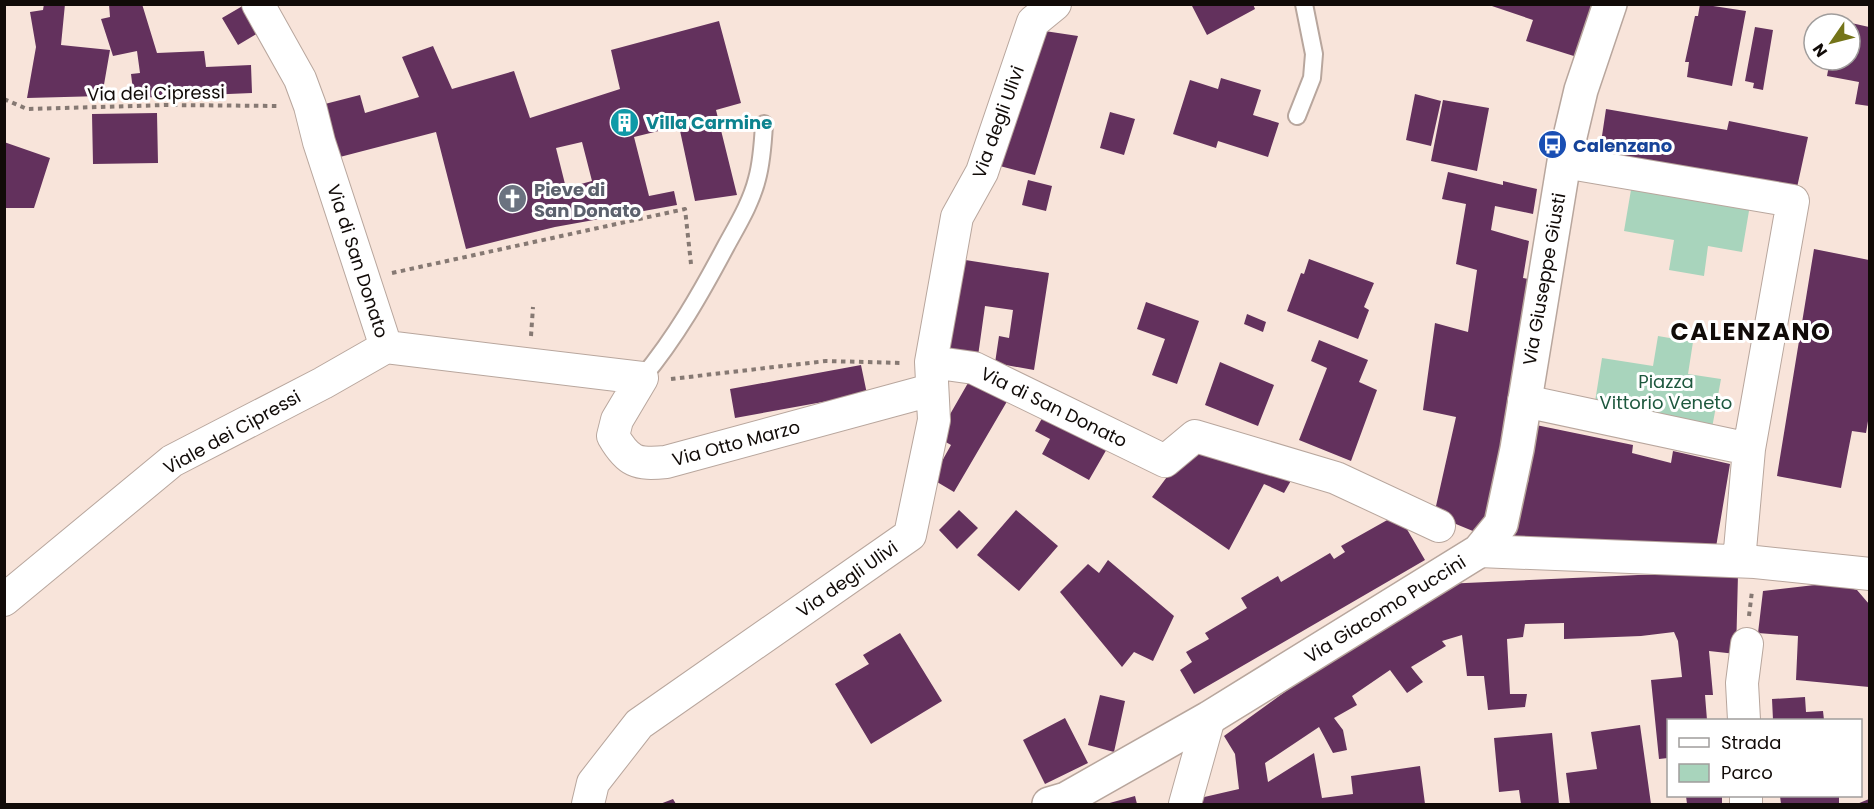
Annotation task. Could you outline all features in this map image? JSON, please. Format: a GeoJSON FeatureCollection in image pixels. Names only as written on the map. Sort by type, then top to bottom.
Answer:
{"type":"FeatureCollection","features":[{"type":"Feature","properties":{"kind":"street","name":"Via di San Donato"},"geometry":{"type":"LineString","coordinates":[[258,4],[300,79],[386,347],[642,378]]}},
{"type":"Feature","properties":{"kind":"street","name":"Via degli Ulivi"},"geometry":{"type":"LineString","coordinates":[[588,804],[593,783],[639,724],[910,535],[934,420],[931,376],[957,217],[982,172],[1033,22],[1055,4]]}},
{"type":"Feature","properties":{"kind":"street","name":"Via Giuseppe Giusti"},"geometry":{"type":"LineString","coordinates":[[1479,551],[1501,524],[1564,162],[1581,90],[1610,4]]}},
{"type":"Feature","properties":{"kind":"street"},"geometry":{"type":"LineString","coordinates":[[1564,162],[1793,201],[1749,449],[1747,562]]}},
{"type":"Feature","properties":{"kind":"street","name":"Viale dei Cipressi"},"geometry":{"type":"LineString","coordinates":[[4,600],[172,461],[323,383],[386,347]]}},
{"type":"Feature","properties":{"kind":"street","name":"Via di San Donato"},"geometry":{"type":"LineString","coordinates":[[931,376],[974,368],[1165,461],[1195,436],[1336,478],[1439,526]]}},
{"type":"Feature","properties":{"kind":"street","name":"Via Otto Marzo"},"geometry":{"type":"LineString","coordinates":[[642,378],[617,420],[614,436],[621,448],[634,461],[647,464],[666,462],[931,376]]}},
{"type":"Feature","properties":{"kind":"street"},"geometry":{"type":"LineString","coordinates":[[1524,401],[1749,449]]}},
{"type":"Feature","properties":{"kind":"street","name":"Via Giacomo Puccini"},"geometry":{"type":"LineString","coordinates":[[1049,804],[1066,799],[1209,718],[1479,551],[1868,569]]}},
{"type":"Feature","properties":{"kind":"street"},"geometry":{"type":"LineString","coordinates":[[1744,719],[1742,683],[1747,644]]}},
{"type":"Feature","properties":{"kind":"street"},"geometry":{"type":"LineString","coordinates":[[1185,804],[1209,718]]}},
{"type":"Feature","properties":{"kind":"lane"},"geometry":{"type":"LineString","coordinates":[[1297,116],[1312,78],[1314,54],[1304,4]]}},
{"type":"Feature","properties":{"kind":"lane"},"geometry":{"type":"LineString","coordinates":[[642,378],[663,352],[695,304],[750,202],[759,169],[764,124]]}},
{"type":"Feature","properties":{"kind":"path","name":"Via dei Cipressi"},"geometry":{"type":"LineString","coordinates":[[4,99],[27,109],[168,105],[310,106]]}},
{"type":"Feature","properties":{"kind":"path"},"geometry":{"type":"LineString","coordinates":[[363,278],[685,209],[695,304]]}},
{"type":"Feature","properties":{"kind":"path"},"geometry":{"type":"LineString","coordinates":[[642,378],[668,380],[826,361],[931,376]]}},
{"type":"Feature","properties":{"kind":"path"},"geometry":{"type":"LineString","coordinates":[[1747,562],[1747,644]]}},
{"type":"Feature","properties":{"kind":"green space"},"geometry":{"type":"Polygon","coordinates":[[[1632,184],[1750,205],[1742,252],[1708,246],[1704,276],[1669,270],[1674,240],[1624,231],[1632,184]]]}},
{"type":"Feature","properties":{"kind":"green space","name":"Piazza Vittorio Veneto"},"geometry":{"type":"Polygon","coordinates":[[[1658,336],[1693,342],[1688,374],[1721,379],[1712,428],[1594,408],[1602,358],[1653,366],[1658,336]]]}},
{"type":"Feature","properties":{"kind":"building"},"geometry":{"type":"Polygon","coordinates":[[[44,4],[65,4],[61,45],[110,50],[102,96],[27,98],[36,47],[30,12],[43,10],[44,4]]]}},
{"type":"Feature","properties":{"kind":"building"},"geometry":{"type":"Polygon","coordinates":[[[109,4],[142,4],[157,53],[204,51],[206,67],[251,65],[252,93],[134,98],[131,74],[140,73],[137,51],[113,56],[101,19],[110,17],[109,4]]]}},
{"type":"Feature","properties":{"kind":"building"},"geometry":{"type":"Polygon","coordinates":[[[246,4],[263,30],[238,45],[222,18],[246,4]]]}},
{"type":"Feature","properties":{"kind":"building"},"geometry":{"type":"Polygon","coordinates":[[[1191,4],[1253,4],[1255,9],[1207,35],[1191,4]]]}},
{"type":"Feature","properties":{"kind":"building"},"geometry":{"type":"Polygon","coordinates":[[[1486,4],[1593,4],[1577,57],[1526,41],[1533,20],[1486,4]]]}},
{"type":"Feature","properties":{"kind":"building"},"geometry":{"type":"Polygon","coordinates":[[[1700,4],[1746,11],[1732,86],[1687,77],[1689,62],[1685,62],[1695,16],[1698,16],[1700,4]]]}},
{"type":"Feature","properties":{"kind":"building"},"geometry":{"type":"Polygon","coordinates":[[[719,21],[741,103],[716,110],[737,195],[695,201],[679,126],[634,137],[649,196],[674,191],[677,205],[555,227],[466,249],[436,132],[336,158],[321,105],[360,95],[365,113],[419,97],[402,57],[433,46],[452,89],[514,71],[530,118],[620,89],[611,50],[719,21]],[[582,142],[556,148],[566,188],[592,181],[582,142]]]}},
{"type":"Feature","properties":{"kind":"building"},"geometry":{"type":"Polygon","coordinates":[[[1862,25],[1869,27],[1869,106],[1855,104],[1859,82],[1827,76],[1828,72],[1862,72],[1862,25]]]}},
{"type":"Feature","properties":{"kind":"building"},"geometry":{"type":"Polygon","coordinates":[[[1755,27],[1773,30],[1763,90],[1753,88],[1754,83],[1745,81],[1755,27]]]}},
{"type":"Feature","properties":{"kind":"building"},"geometry":{"type":"Polygon","coordinates":[[[1038,30],[1078,36],[1035,175],[996,165],[1038,30]]]}},
{"type":"Feature","properties":{"kind":"building"},"geometry":{"type":"Polygon","coordinates":[[[1221,78],[1261,90],[1253,115],[1279,123],[1268,157],[1218,141],[1216,148],[1173,134],[1190,80],[1218,89],[1221,78]]]}},
{"type":"Feature","properties":{"kind":"building"},"geometry":{"type":"Polygon","coordinates":[[[1415,94],[1441,101],[1431,146],[1406,140],[1415,94]]]}},
{"type":"Feature","properties":{"kind":"building"},"geometry":{"type":"Polygon","coordinates":[[[1443,100],[1489,108],[1477,171],[1431,161],[1443,100]]]}},
{"type":"Feature","properties":{"kind":"building"},"geometry":{"type":"Polygon","coordinates":[[[1606,109],[1727,130],[1729,121],[1808,137],[1796,192],[1599,156],[1606,109]]]}},
{"type":"Feature","properties":{"kind":"building"},"geometry":{"type":"Polygon","coordinates":[[[1110,112],[1135,119],[1124,155],[1100,148],[1110,112]]]}},
{"type":"Feature","properties":{"kind":"building"},"geometry":{"type":"Polygon","coordinates":[[[157,113],[158,163],[93,164],[92,114],[157,113]]]}},
{"type":"Feature","properties":{"kind":"building"},"geometry":{"type":"Polygon","coordinates":[[[4,142],[50,158],[34,208],[4,208],[4,142]]]}},
{"type":"Feature","properties":{"kind":"building"},"geometry":{"type":"Polygon","coordinates":[[[1448,172],[1503,185],[1503,181],[1537,189],[1533,214],[1495,206],[1491,230],[1529,241],[1523,278],[1529,279],[1508,438],[1485,536],[1434,515],[1456,417],[1423,410],[1435,323],[1468,332],[1477,270],[1456,264],[1466,204],[1442,199],[1448,172]]]}},
{"type":"Feature","properties":{"kind":"building"},"geometry":{"type":"Polygon","coordinates":[[[1028,180],[1052,186],[1046,211],[1022,205],[1028,180]]]}},
{"type":"Feature","properties":{"kind":"building"},"geometry":{"type":"Polygon","coordinates":[[[1814,249],[1869,260],[1869,415],[1866,433],[1852,431],[1841,488],[1777,476],[1814,249]]]}},
{"type":"Feature","properties":{"kind":"building"},"geometry":{"type":"Polygon","coordinates":[[[959,259],[1049,273],[1034,370],[995,363],[999,336],[1009,338],[1013,310],[985,306],[978,356],[945,351],[959,259]]]}},
{"type":"Feature","properties":{"kind":"building"},"geometry":{"type":"Polygon","coordinates":[[[1309,259],[1374,283],[1364,307],[1369,310],[1358,339],[1287,311],[1301,273],[1304,274],[1309,259]]]}},
{"type":"Feature","properties":{"kind":"building"},"geometry":{"type":"Polygon","coordinates":[[[1146,302],[1199,321],[1177,384],[1152,375],[1165,339],[1137,329],[1146,302]]]}},
{"type":"Feature","properties":{"kind":"building"},"geometry":{"type":"Polygon","coordinates":[[[1247,314],[1266,322],[1263,332],[1244,324],[1247,314]]]}},
{"type":"Feature","properties":{"kind":"building"},"geometry":{"type":"Polygon","coordinates":[[[1319,340],[1368,360],[1359,382],[1377,390],[1351,461],[1299,440],[1327,368],[1311,361],[1319,340]]]}},
{"type":"Feature","properties":{"kind":"building"},"geometry":{"type":"Polygon","coordinates":[[[1220,362],[1274,385],[1258,426],[1205,405],[1220,362]]]}},
{"type":"Feature","properties":{"kind":"building"},"geometry":{"type":"Polygon","coordinates":[[[861,365],[867,394],[735,418],[730,389],[861,365]]]}},
{"type":"Feature","properties":{"kind":"building"},"geometry":{"type":"Polygon","coordinates":[[[972,376],[1009,398],[954,492],[932,479],[951,445],[937,437],[972,376]]]}},
{"type":"Feature","properties":{"kind":"building"},"geometry":{"type":"Polygon","coordinates":[[[1046,411],[1108,447],[1089,480],[1042,454],[1050,439],[1035,431],[1046,411]]]}},
{"type":"Feature","properties":{"kind":"building"},"geometry":{"type":"Polygon","coordinates":[[[1536,425],[1633,445],[1632,453],[1671,463],[1673,451],[1730,464],[1715,553],[1537,548],[1499,532],[1517,481],[1528,483],[1536,425]]]}},
{"type":"Feature","properties":{"kind":"building"},"geometry":{"type":"Polygon","coordinates":[[[1193,442],[1293,477],[1284,493],[1264,484],[1229,550],[1152,497],[1193,442]]]}},
{"type":"Feature","properties":{"kind":"building"},"geometry":{"type":"Polygon","coordinates":[[[959,510],[978,528],[957,549],[939,530],[959,510]]]}},
{"type":"Feature","properties":{"kind":"building"},"geometry":{"type":"Polygon","coordinates":[[[1016,510],[1058,546],[1019,591],[977,555],[1016,510]]]}},
{"type":"Feature","properties":{"kind":"building"},"geometry":{"type":"Polygon","coordinates":[[[1398,514],[1425,560],[1194,694],[1180,670],[1192,662],[1186,652],[1209,639],[1205,633],[1247,608],[1241,598],[1278,576],[1281,582],[1330,553],[1334,559],[1345,552],[1341,546],[1398,514]]]}},
{"type":"Feature","properties":{"kind":"building"},"geometry":{"type":"Polygon","coordinates":[[[1108,560],[1174,616],[1153,661],[1134,652],[1122,667],[1060,592],[1088,564],[1099,573],[1108,560]]]}},
{"type":"Feature","properties":{"kind":"building"},"geometry":{"type":"Polygon","coordinates":[[[1738,574],[1736,654],[1709,651],[1713,695],[1705,695],[1707,719],[1667,719],[1667,758],[1659,759],[1651,680],[1682,677],[1678,641],[1674,632],[1641,636],[1564,639],[1564,623],[1525,624],[1523,637],[1507,639],[1510,694],[1527,694],[1525,707],[1488,710],[1484,676],[1467,676],[1462,635],[1442,641],[1446,646],[1411,667],[1423,682],[1407,693],[1390,670],[1352,696],[1357,705],[1334,718],[1343,730],[1347,750],[1333,753],[1319,727],[1265,763],[1268,782],[1314,753],[1322,798],[1353,794],[1351,776],[1420,766],[1425,804],[1198,804],[1200,798],[1239,789],[1235,754],[1224,736],[1326,662],[1444,584],[1638,575],[1738,574]]]}},
{"type":"Feature","properties":{"kind":"building"},"geometry":{"type":"Polygon","coordinates":[[[1832,583],[1857,590],[1869,604],[1869,687],[1796,680],[1798,636],[1758,633],[1763,591],[1832,583]]]}},
{"type":"Feature","properties":{"kind":"building"},"geometry":{"type":"Polygon","coordinates":[[[900,633],[942,701],[871,744],[835,684],[869,664],[863,655],[900,633]]]}},
{"type":"Feature","properties":{"kind":"building"},"geometry":{"type":"Polygon","coordinates":[[[1100,695],[1125,701],[1114,752],[1088,745],[1100,695]]]}},
{"type":"Feature","properties":{"kind":"building"},"geometry":{"type":"Polygon","coordinates":[[[1805,697],[1806,712],[1823,711],[1824,719],[1773,719],[1772,699],[1805,697]]]}},
{"type":"Feature","properties":{"kind":"building"},"geometry":{"type":"Polygon","coordinates":[[[1065,718],[1088,763],[1045,784],[1023,740],[1065,718]]]}},
{"type":"Feature","properties":{"kind":"building"},"geometry":{"type":"Polygon","coordinates":[[[1640,725],[1651,804],[1570,804],[1566,773],[1597,769],[1591,732],[1640,725]]]}},
{"type":"Feature","properties":{"kind":"building"},"geometry":{"type":"Polygon","coordinates":[[[1552,733],[1559,804],[1521,804],[1519,790],[1499,792],[1494,738],[1552,733]]]}},
{"type":"Feature","properties":{"kind":"building"},"geometry":{"type":"Polygon","coordinates":[[[1135,796],[1137,804],[1106,804],[1135,796]]]}},
{"type":"Feature","properties":{"kind":"building"},"geometry":{"type":"Polygon","coordinates":[[[1686,797],[1722,797],[1722,804],[1687,804],[1686,797]]]}},
{"type":"Feature","properties":{"kind":"building"},"geometry":{"type":"Polygon","coordinates":[[[1780,797],[1839,797],[1839,804],[1781,804],[1780,797]]]}},
{"type":"Feature","properties":{"kind":"building"},"geometry":{"type":"Polygon","coordinates":[[[673,799],[676,804],[660,804],[673,799]]]}},
{"type":"Feature","properties":{"kind":"building"},"geometry":{"type":"Polygon","coordinates":[[[1869,799],[1869,804],[1857,804],[1869,799]]]}},
{"type":"Feature","properties":{"kind":"place","name":"Villa Carmine"},"geometry":{"type":"Point","coordinates":[625,122]}},
{"type":"Feature","properties":{"kind":"place","name":"Calenzano"},"geometry":{"type":"Point","coordinates":[1552,145]}},
{"type":"Feature","properties":{"kind":"place","name":"Pieve di San Donato"},"geometry":{"type":"Point","coordinates":[513,199]}},
{"type":"Feature","properties":{"kind":"district","name":"CALENZANO"},"geometry":{"type":"Point","coordinates":[1751,331]}}]}
